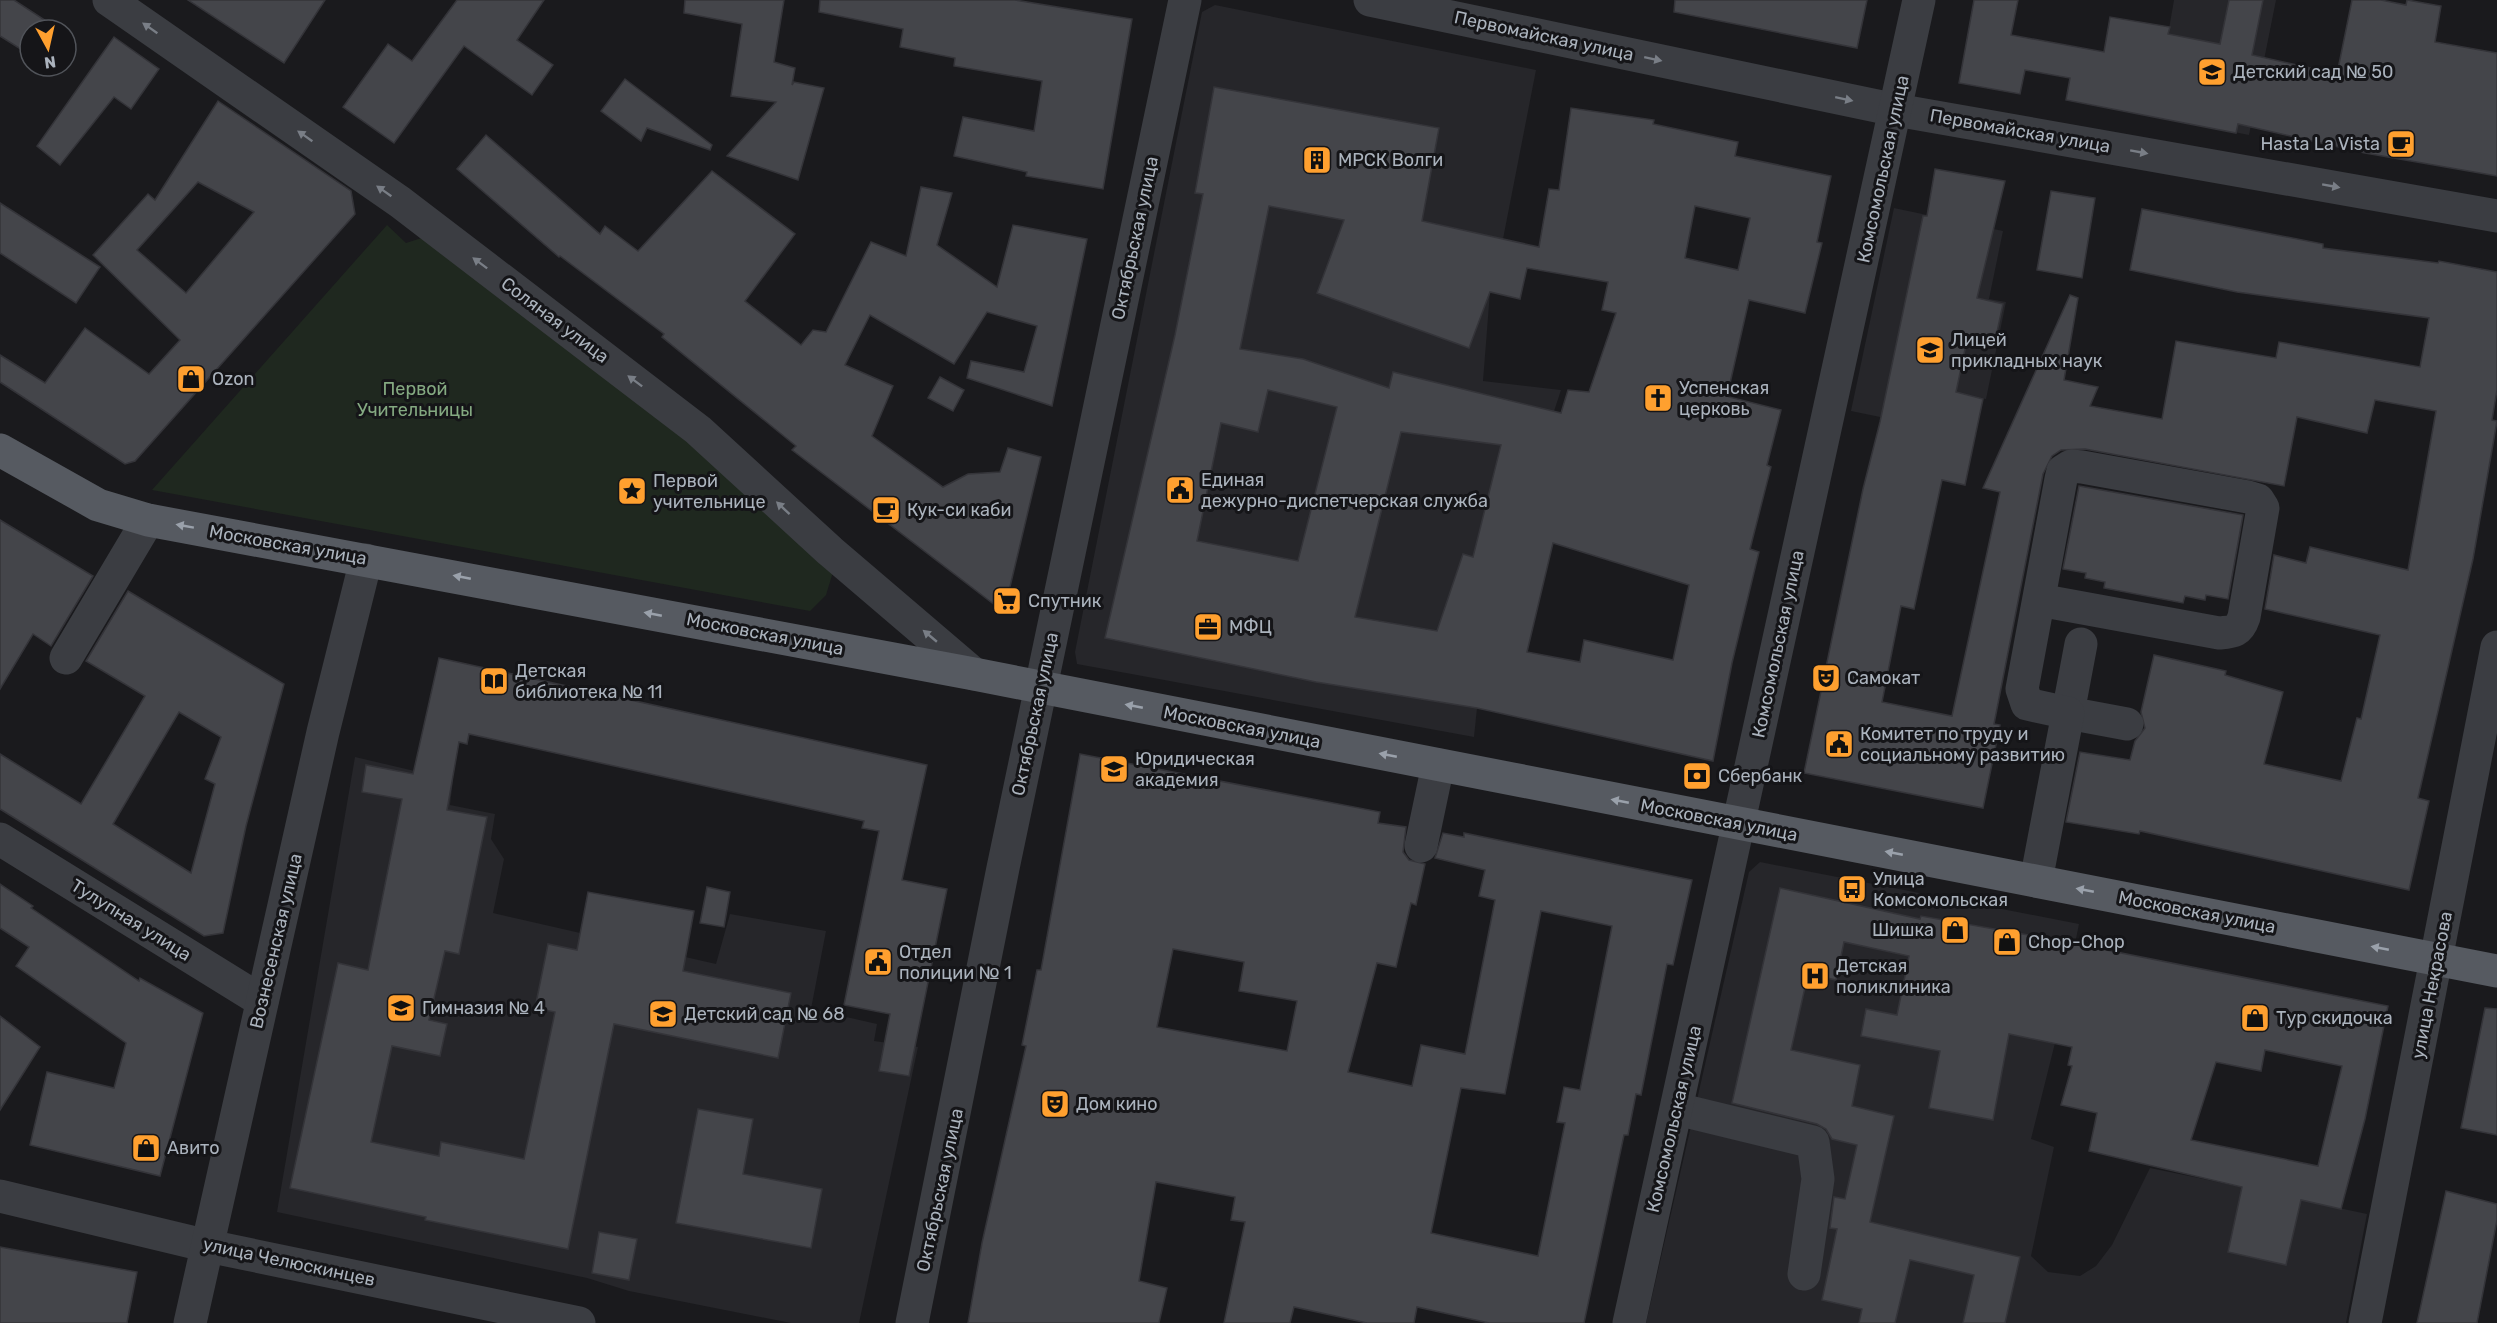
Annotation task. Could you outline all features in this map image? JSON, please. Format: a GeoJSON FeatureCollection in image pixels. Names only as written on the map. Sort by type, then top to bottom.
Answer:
{"type":"FeatureCollection","features":[{"type":"Feature","properties":{"kind":"main road","name":"Московская улица"},"geometry":{"type":"LineString","coordinates":[[0,450],[98,505],[148,520],[974,674],[2497,971]]}},
{"type":"Feature","properties":{"kind":"street","name":"Соляная улица"},"geometry":{"type":"LineString","coordinates":[[109,0],[400,202],[698,430],[830,551],[974,674]]}},
{"type":"Feature","properties":{"kind":"street","name":"Октябрьская улица"},"geometry":{"type":"LineString","coordinates":[[912,1323],[1041,687],[1185,0]]}},
{"type":"Feature","properties":{"kind":"street","name":"Первомайская улица"},"geometry":{"type":"LineString","coordinates":[[1370,0],[1896,110],[2497,216]]}},
{"type":"Feature","properties":{"kind":"street","name":"Комсомольская улица"},"geometry":{"type":"LineString","coordinates":[[1629,1323],[1919,0]]}},
{"type":"Feature","properties":{"kind":"street"},"geometry":{"type":"LineString","coordinates":[[2039,600],[2219,633],[2233,632],[2241,627],[2244,617],[2263,508],[2258,500],[2071,466],[2063,471],[2022,689],[2023,698],[2027,704],[2034,707],[2127,724]]}},
{"type":"Feature","properties":{"kind":"street"},"geometry":{"type":"LineString","coordinates":[[66,658],[148,520]]}},
{"type":"Feature","properties":{"kind":"street","name":"Вознесенская улица"},"geometry":{"type":"LineString","coordinates":[[190,1323],[262,1001],[366,560]]}},
{"type":"Feature","properties":{"kind":"street"},"geometry":{"type":"LineString","coordinates":[[2036,880],[2081,644]]}},
{"type":"Feature","properties":{"kind":"street","name":"улица Некрасова"},"geometry":{"type":"LineString","coordinates":[[2365,1323],[2495,665]]}},
{"type":"Feature","properties":{"kind":"street"},"geometry":{"type":"LineString","coordinates":[[1421,846],[1438,765]]}},
{"type":"Feature","properties":{"kind":"street","name":"Тулупная улица"},"geometry":{"type":"LineString","coordinates":[[0,839],[262,1001]]}},
{"type":"Feature","properties":{"kind":"street"},"geometry":{"type":"LineString","coordinates":[[1677,1109],[1813,1142],[1818,1179],[1804,1274]]}},
{"type":"Feature","properties":{"kind":"street","name":"улица Челюскинцев"},"geometry":{"type":"LineString","coordinates":[[0,1196],[208,1246],[579,1323]]}},
{"type":"Feature","properties":{"kind":"shaded area","name":"Детский сад № 50"},"geometry":{"type":"Polygon","coordinates":[[[2174,0],[2276,0],[2249,135],[2154,116],[2174,0]]]}},
{"type":"Feature","properties":{"kind":"shaded area"},"geometry":{"type":"Polygon","coordinates":[[[1215,5],[1536,70],[1503,239],[1490,292],[1483,381],[1561,390],[1528,490],[1477,708],[1474,737],[1077,664],[1075,652],[1202,12],[1215,5]]]}},
{"type":"Feature","properties":{"kind":"shaded area","name":"Лицей прикладных наук"},"geometry":{"type":"Polygon","coordinates":[[[1894,208],[2003,231],[1989,299],[2006,302],[1986,399],[1979,398],[1885,418],[1851,411],[1894,208]]]}},
{"type":"Feature","properties":{"kind":"shaded area"},"geometry":{"type":"Polygon","coordinates":[[[355,757],[453,780],[450,805],[495,814],[491,839],[504,859],[493,913],[716,964],[730,914],[826,931],[811,1009],[877,1024],[874,1041],[918,1047],[859,1323],[791,1323],[629,1291],[587,1278],[277,1212],[355,757]]]}},
{"type":"Feature","properties":{"kind":"shaded area"},"geometry":{"type":"Polygon","coordinates":[[[1760,862],[2079,924],[2055,1043],[2031,1139],[2054,1147],[2031,1256],[2048,1272],[2080,1276],[2096,1266],[2112,1245],[2150,1168],[2199,1178],[2367,1214],[2346,1323],[1646,1323],[1749,872],[1760,862]]]}},
{"type":"Feature","properties":{"kind":"green space","name":"Первой Учительницы"},"geometry":{"type":"Polygon","coordinates":[[[387,225],[406,243],[431,235],[690,442],[833,572],[826,595],[810,611],[152,490],[387,225]]]}},
{"type":"Feature","properties":{"kind":"building"},"geometry":{"type":"Polygon","coordinates":[[[0,0],[14,0],[42,18],[18,18],[18,47],[0,36],[0,0]]]}},
{"type":"Feature","properties":{"kind":"building"},"geometry":{"type":"Polygon","coordinates":[[[188,0],[325,0],[284,63],[188,0]]]}},
{"type":"Feature","properties":{"kind":"building"},"geometry":{"type":"Polygon","coordinates":[[[457,0],[544,0],[517,40],[553,65],[532,95],[464,46],[394,143],[343,107],[388,44],[412,61],[457,0]]]}},
{"type":"Feature","properties":{"kind":"building"},"geometry":{"type":"Polygon","coordinates":[[[685,0],[784,0],[774,62],[795,68],[792,85],[794,82],[824,88],[798,180],[727,156],[776,102],[731,96],[742,24],[684,13],[685,0]]]}},
{"type":"Feature","properties":{"kind":"building"},"geometry":{"type":"Polygon","coordinates":[[[820,0],[1015,0],[1132,19],[1103,189],[1026,176],[1027,172],[954,156],[963,117],[1034,131],[1042,81],[954,66],[955,58],[900,47],[903,29],[819,12],[820,0]]]}},
{"type":"Feature","properties":{"kind":"building"},"geometry":{"type":"Polygon","coordinates":[[[1675,0],[1867,0],[1857,48],[1674,12],[1675,0]]]}},
{"type":"Feature","properties":{"kind":"building"},"geometry":{"type":"Polygon","coordinates":[[[1974,0],[2018,0],[2011,35],[2104,52],[2110,17],[2170,27],[2168,34],[2220,44],[2229,0],[2263,0],[2252,55],[2337,74],[2352,0],[2381,0],[2406,5],[2407,0],[2441,6],[2435,42],[2497,53],[2497,176],[2365,153],[2238,124],[2236,133],[2066,100],[2070,78],[2025,70],[2020,94],[1959,83],[1974,0]]]}},
{"type":"Feature","properties":{"kind":"building"},"geometry":{"type":"Polygon","coordinates":[[[114,37],[159,69],[131,109],[114,97],[60,165],[37,146],[114,37]]]}},
{"type":"Feature","properties":{"kind":"building"},"geometry":{"type":"Polygon","coordinates":[[[625,79],[712,145],[710,150],[647,128],[641,141],[601,111],[625,79]]]}},
{"type":"Feature","properties":{"kind":"building"},"geometry":{"type":"Polygon","coordinates":[[[1214,87],[1439,128],[1422,221],[1539,247],[1549,189],[1559,190],[1571,108],[1654,120],[1653,124],[1738,142],[1735,156],[1831,176],[1817,242],[1822,243],[1805,313],[1749,300],[1728,392],[1729,397],[1781,410],[1767,465],[1771,467],[1750,549],[1759,552],[1732,663],[1713,761],[1477,708],[1316,682],[1105,638],[1175,335],[1203,194],[1195,193],[1214,87]],[[1269,206],[1240,349],[1303,359],[1389,388],[1393,372],[1561,413],[1568,390],[1589,392],[1616,313],[1602,310],[1608,282],[1527,268],[1520,299],[1490,292],[1469,348],[1317,293],[1344,220],[1269,206]],[[1695,206],[1685,258],[1738,270],[1750,218],[1695,206]],[[1268,390],[1258,432],[1221,423],[1197,541],[1298,561],[1337,407],[1268,390]],[[1401,432],[1355,617],[1437,631],[1463,554],[1473,557],[1501,445],[1401,432]],[[1553,543],[1527,652],[1580,662],[1584,640],[1673,660],[1689,585],[1553,543]]]}},
{"type":"Feature","properties":{"kind":"building"},"geometry":{"type":"Polygon","coordinates":[[[218,101],[351,191],[355,214],[135,461],[125,464],[0,382],[0,355],[45,383],[85,328],[149,374],[180,340],[93,255],[148,194],[155,200],[218,101]],[[198,182],[137,250],[186,293],[254,212],[198,182]]]}},
{"type":"Feature","properties":{"kind":"building"},"geometry":{"type":"Polygon","coordinates":[[[486,135],[600,234],[605,226],[638,251],[712,171],[795,234],[745,301],[801,345],[813,330],[826,332],[871,242],[906,256],[921,187],[952,193],[937,245],[997,287],[1013,225],[1087,239],[1052,406],[967,378],[971,361],[1024,372],[1037,326],[987,312],[954,364],[870,315],[845,365],[893,386],[872,436],[943,487],[968,474],[1000,472],[1008,448],[1041,457],[1004,612],[792,450],[796,446],[662,337],[664,334],[559,257],[457,169],[486,135]]]}},
{"type":"Feature","properties":{"kind":"building"},"geometry":{"type":"Polygon","coordinates":[[[1935,169],[2005,181],[1977,298],[2003,304],[1994,346],[1967,340],[1956,392],[1983,399],[1965,485],[1942,480],[1914,609],[1901,606],[1882,702],[1952,716],[2000,492],[1983,488],[2070,295],[2078,298],[2064,380],[2098,387],[2090,406],[2162,419],[2176,341],[2276,358],[2279,342],[2420,367],[2429,318],[2237,292],[2130,270],[2142,209],[2323,244],[2323,248],[2438,263],[2439,261],[2497,272],[2497,390],[2492,420],[2497,421],[2473,559],[2418,798],[2429,801],[2409,890],[2140,831],[2139,834],[2066,822],[2080,752],[2130,760],[2135,741],[2145,728],[2141,712],[2154,655],[2226,671],[2225,675],[2283,692],[2264,764],[2341,781],[2357,718],[2361,719],[2380,635],[2265,609],[2274,555],[2306,563],[2310,547],[2408,570],[2436,411],[2375,400],[2367,433],[2297,417],[2284,486],[2085,449],[2061,450],[2052,456],[2043,474],[1994,724],[2000,725],[1983,808],[1804,773],[1863,489],[1880,422],[1923,216],[1927,216],[1935,169]]]}},
{"type":"Feature","properties":{"kind":"building"},"geometry":{"type":"Polygon","coordinates":[[[2051,191],[2095,198],[2082,278],[2037,270],[2051,191]]]}},
{"type":"Feature","properties":{"kind":"building"},"geometry":{"type":"Polygon","coordinates":[[[0,203],[100,267],[76,303],[0,253],[0,203]]]}},
{"type":"Feature","properties":{"kind":"building"},"geometry":{"type":"Polygon","coordinates":[[[940,377],[964,390],[953,411],[928,398],[940,377]]]}},
{"type":"Feature","properties":{"kind":"building"},"geometry":{"type":"Polygon","coordinates":[[[2079,486],[2243,515],[2228,599],[2206,595],[2205,600],[2185,596],[2183,603],[2104,588],[2105,582],[2085,578],[2086,573],[2063,569],[2079,486]]]}},
{"type":"Feature","properties":{"kind":"building"},"geometry":{"type":"Polygon","coordinates":[[[0,520],[93,576],[51,646],[33,634],[0,689],[0,520]]]}},
{"type":"Feature","properties":{"kind":"building"},"geometry":{"type":"Polygon","coordinates":[[[128,591],[284,684],[246,826],[223,933],[204,936],[0,809],[0,754],[81,804],[145,696],[86,661],[128,591]],[[179,712],[113,824],[191,873],[215,784],[205,779],[221,737],[179,712]]]}},
{"type":"Feature","properties":{"kind":"building"},"geometry":{"type":"Polygon","coordinates":[[[439,658],[927,765],[902,880],[947,889],[909,1076],[879,1071],[890,1014],[844,1005],[879,831],[862,828],[864,821],[469,734],[467,744],[459,742],[447,810],[487,817],[459,954],[445,951],[429,1020],[447,1024],[440,1056],[392,1046],[371,1142],[439,1156],[441,1142],[524,1159],[555,1012],[535,1008],[548,944],[577,950],[588,892],[694,911],[683,971],[791,993],[778,1058],[614,1024],[568,1249],[425,1220],[426,1217],[290,1188],[338,963],[368,970],[402,799],[362,792],[366,765],[413,774],[439,658]]]}},
{"type":"Feature","properties":{"kind":"building"},"geometry":{"type":"Polygon","coordinates":[[[1080,754],[1380,812],[1378,823],[1406,827],[1403,852],[1409,860],[1425,864],[1416,905],[1411,903],[1396,967],[1377,963],[1348,1072],[1412,1086],[1421,1045],[1465,1054],[1495,900],[1479,896],[1485,870],[1435,858],[1443,833],[1464,837],[1464,833],[1692,880],[1673,965],[1667,964],[1641,1095],[1636,1094],[1628,1135],[1624,1135],[1584,1323],[1489,1323],[1417,1307],[1414,1323],[1367,1323],[1294,1307],[1290,1323],[1224,1323],[1245,1222],[1231,1220],[1235,1197],[1156,1182],[1139,1281],[1167,1288],[1159,1323],[968,1323],[982,1243],[1026,1046],[1022,1045],[1037,970],[1041,970],[1080,754]],[[1541,911],[1505,1094],[1461,1088],[1431,1233],[1538,1256],[1565,1123],[1557,1122],[1564,1087],[1580,1090],[1612,926],[1541,911]],[[1173,949],[1157,1027],[1287,1051],[1297,1001],[1239,991],[1244,962],[1173,949]]]}},
{"type":"Feature","properties":{"kind":"building"},"geometry":{"type":"Polygon","coordinates":[[[0,884],[33,906],[31,908],[139,981],[140,978],[203,1013],[160,1176],[30,1145],[47,1072],[114,1088],[126,1043],[16,966],[29,947],[0,928],[0,884]]]}},
{"type":"Feature","properties":{"kind":"building"},"geometry":{"type":"Polygon","coordinates":[[[707,887],[730,892],[724,927],[700,923],[707,887]]]}},
{"type":"Feature","properties":{"kind":"building"},"geometry":{"type":"Polygon","coordinates":[[[1780,888],[1920,919],[1921,916],[2051,939],[2388,1006],[2365,1119],[2341,1209],[2301,1200],[2286,1265],[2228,1252],[2242,1187],[2089,1151],[2097,1113],[2061,1105],[2072,1066],[2068,1065],[2072,1047],[2009,1034],[1993,1120],[1929,1108],[1940,1051],[1861,1036],[1866,1009],[1897,1015],[1909,956],[1844,942],[1836,980],[1808,974],[1791,1050],[1860,1065],[1852,1106],[1894,1116],[1870,1222],[2020,1257],[2005,1323],[1963,1323],[1974,1275],[1910,1260],[1895,1323],[1859,1323],[1862,1309],[1822,1300],[1837,1229],[1830,1228],[1834,1197],[1845,1199],[1857,1145],[1832,1139],[1826,1129],[1817,1124],[1732,1103],[1780,888]],[[2265,1050],[2261,1071],[2216,1062],[2191,1140],[2318,1166],[2342,1066],[2265,1050]]]}},
{"type":"Feature","properties":{"kind":"building"},"geometry":{"type":"Polygon","coordinates":[[[2485,1008],[2497,1009],[2497,1135],[2461,1128],[2485,1008]]]}},
{"type":"Feature","properties":{"kind":"building"},"geometry":{"type":"Polygon","coordinates":[[[0,1016],[40,1047],[0,1110],[0,1016]]]}},
{"type":"Feature","properties":{"kind":"building"},"geometry":{"type":"Polygon","coordinates":[[[698,1109],[753,1119],[743,1174],[822,1189],[811,1248],[676,1223],[698,1109]]]}},
{"type":"Feature","properties":{"kind":"building"},"geometry":{"type":"Polygon","coordinates":[[[2446,1191],[2497,1204],[2497,1220],[2477,1323],[2417,1323],[2446,1191]]]}},
{"type":"Feature","properties":{"kind":"building"},"geometry":{"type":"Polygon","coordinates":[[[599,1232],[637,1239],[629,1280],[592,1273],[599,1232]]]}},
{"type":"Feature","properties":{"kind":"building"},"geometry":{"type":"Polygon","coordinates":[[[0,1247],[137,1272],[127,1323],[0,1323],[0,1247]]]}},
{"type":"Feature","properties":{"kind":"place","name":"Детский сад № 50"},"geometry":{"type":"Point","coordinates":[2212,72]}},
{"type":"Feature","properties":{"kind":"place","name":"Hasta La Vista"},"geometry":{"type":"Point","coordinates":[2401,144]}},
{"type":"Feature","properties":{"kind":"place","name":"МРСК Волги"},"geometry":{"type":"Point","coordinates":[1317,160]}},
{"type":"Feature","properties":{"kind":"place","name":"Лицей прикладных наук"},"geometry":{"type":"Point","coordinates":[1930,350]}},
{"type":"Feature","properties":{"kind":"place","name":"Ozon"},"geometry":{"type":"Point","coordinates":[191,379]}},
{"type":"Feature","properties":{"kind":"place","name":"Успенская церковь"},"geometry":{"type":"Point","coordinates":[1658,398]}},
{"type":"Feature","properties":{"kind":"place","name":"Единая дежурно-диспетчерская служба"},"geometry":{"type":"Point","coordinates":[1180,490]}},
{"type":"Feature","properties":{"kind":"place","name":"Первой учительнице"},"geometry":{"type":"Point","coordinates":[632,491]}},
{"type":"Feature","properties":{"kind":"place","name":"Кук-си каби"},"geometry":{"type":"Point","coordinates":[886,510]}},
{"type":"Feature","properties":{"kind":"place","name":"Спутник"},"geometry":{"type":"Point","coordinates":[1007,601]}},
{"type":"Feature","properties":{"kind":"place","name":"МФЦ"},"geometry":{"type":"Point","coordinates":[1208,627]}},
{"type":"Feature","properties":{"kind":"place","name":"Самокат"},"geometry":{"type":"Point","coordinates":[1826,678]}},
{"type":"Feature","properties":{"kind":"place","name":"Детская библиотека № 11"},"geometry":{"type":"Point","coordinates":[494,681]}},
{"type":"Feature","properties":{"kind":"place","name":"Комитет по труду и социальному развитию"},"geometry":{"type":"Point","coordinates":[1839,744]}},
{"type":"Feature","properties":{"kind":"place","name":"Юридическая академия"},"geometry":{"type":"Point","coordinates":[1114,769]}},
{"type":"Feature","properties":{"kind":"place","name":"Сбербанк"},"geometry":{"type":"Point","coordinates":[1697,776]}},
{"type":"Feature","properties":{"kind":"place","name":"Улица Комсомольская"},"geometry":{"type":"Point","coordinates":[1852,889]}},
{"type":"Feature","properties":{"kind":"place","name":"Шишка"},"geometry":{"type":"Point","coordinates":[1955,930]}},
{"type":"Feature","properties":{"kind":"place","name":"Chop-Chop"},"geometry":{"type":"Point","coordinates":[2007,942]}},
{"type":"Feature","properties":{"kind":"place","name":"Отдел полиции № 1"},"geometry":{"type":"Point","coordinates":[878,962]}},
{"type":"Feature","properties":{"kind":"place","name":"Детская поликлиника"},"geometry":{"type":"Point","coordinates":[1815,976]}},
{"type":"Feature","properties":{"kind":"place","name":"Гимназия № 4"},"geometry":{"type":"Point","coordinates":[401,1008]}},
{"type":"Feature","properties":{"kind":"place","name":"Детский сад № 68"},"geometry":{"type":"Point","coordinates":[663,1014]}},
{"type":"Feature","properties":{"kind":"place","name":"Тур скидочка"},"geometry":{"type":"Point","coordinates":[2255,1018]}},
{"type":"Feature","properties":{"kind":"place","name":"Дом кино"},"geometry":{"type":"Point","coordinates":[1055,1104]}},
{"type":"Feature","properties":{"kind":"place","name":"Авито"},"geometry":{"type":"Point","coordinates":[146,1148]}}]}
